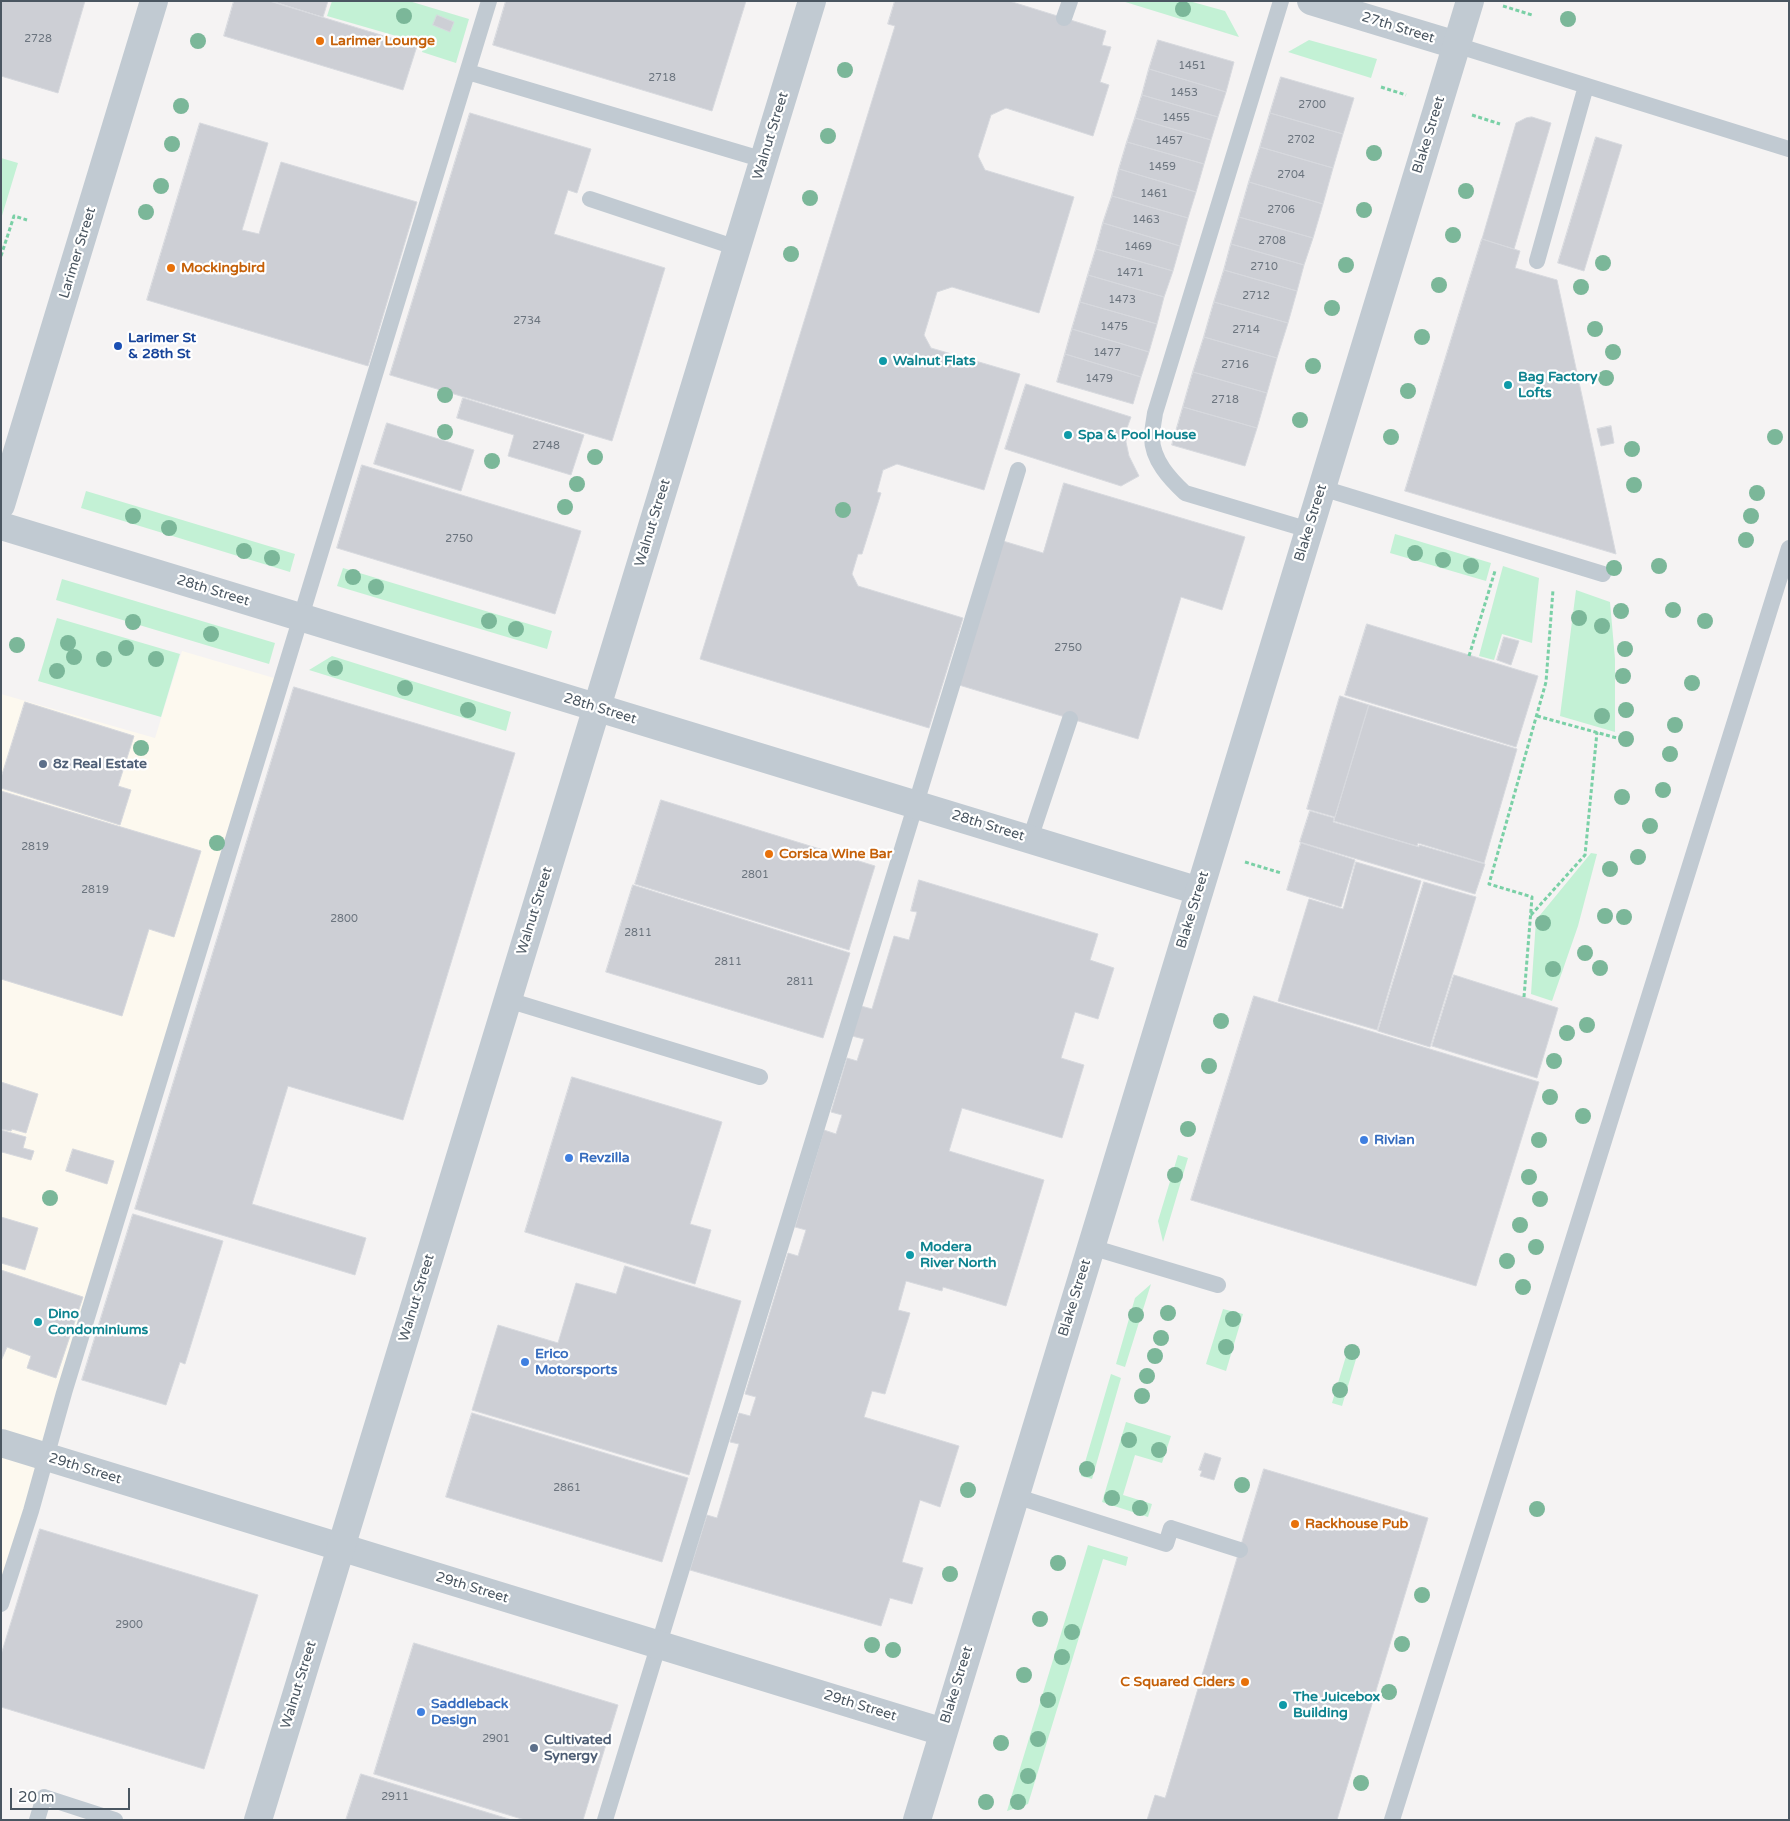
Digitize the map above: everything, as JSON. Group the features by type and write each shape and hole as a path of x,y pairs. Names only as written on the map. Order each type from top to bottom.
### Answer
{"street":[{"name":"Larimer Street","path":"1,505 154,1"},
{"name":"Walnut Street","path":"258,1820 812,1"},
{"name":"27th Street","path":"1311,1 1456,45"},
{"name":"Blake Street","path":"917,1820 1456,45 1482,3"},
{"name":"28th Street","path":"1,526 1199,891"},
{"name":"29th Street","path":"1,1443 943,1732"}],"lane":[{"path":"1,1604 31,1511 45,1456 489,1"},
{"path":"1064,18 1070,1"},
{"path":"1281,1 1155,413 1152,438 1158,459 1170,479 1186,493 1309,530"},
{"path":"1456,45 1789,149"},
{"path":"468,72 764,160"},
{"path":"1536,261 1586,86"},
{"path":"590,199 737,248"},
{"path":"605,1820 1018,470"},
{"path":"1322,488 1603,574"},
{"path":"1392,1820 1785,574 1789,548"},
{"path":"1030,839 1070,719"},
{"path":"508,1000 760,1077"},
{"path":"1091,1247 1218,1285"},
{"path":"1015,1496 1166,1544 1171,1528 1240,1550"},
{"path":"37,1820 44,1798 115,1820"}],"path":[{"path":"1482,3 1532,15"},
{"path":"1,256 14,216 27,220"},
{"path":"1469,656 1503,544"},
{"path":"1524,998 1532,897 1489,884 1546,682 1555,560"},
{"path":"1537,716 1617,738"},
{"path":"1531,915 1585,854 1597,732"}],"shaded area":[{"path":"182,651 274,678 1,1590 1,694 155,738"}],"green space":[{"path":"332,1 409,1 469,19 456,63 422,52 424,44 327,16"},
{"path":"1122,1 1189,1 1225,11 1239,37"},
{"path":"1309,40 1377,59 1371,78 1288,52"},
{"path":"1,158 18,163 1,219"},
{"path":"86,491 295,554 290,572 81,508"},
{"path":"1395,534 1491,563 1486,581 1390,553"},
{"path":"1503,566 1539,578 1532,643 1502,634 1494,660 1479,656"},
{"path":"343,568 552,631 547,649 337,586"},
{"path":"62,579 275,643 269,664 56,600"},
{"path":"1576,590 1610,602 1615,659 1615,732 1560,716"},
{"path":"57,618 180,654 161,717 38,681"},
{"path":"332,656 511,712 506,731 309,670"},
{"path":"1591,853 1597,854 1578,926 1552,1001 1531,994 1536,920"},
{"path":"1178,1155 1188,1158 1163,1242 1158,1221"},
{"path":"1151,1284 1125,1367 1116,1364 1135,1298"},
{"path":"1223,1309 1243,1314 1226,1371 1206,1364"},
{"path":"1349,1346 1359,1349 1342,1406 1332,1403"},
{"path":"1111,1374 1121,1378 1092,1479 1081,1476"},
{"path":"1126,1422 1171,1436 1162,1463 1135,1455 1123,1495 1152,1504 1148,1517 1102,1502"},
{"path":"1088,1545 1128,1557 1126,1566 1103,1559 1028,1804 1007,1811"}],"building":[{"path":"1,1 85,1 58,93 1,76"},
{"path":"234,1 269,1 417,46 403,90 224,36"},
{"path":"272,1 328,1 323,17"},
{"path":"506,1 746,1 712,111 493,45"},
{"name":"Walnut Flats","path":"895,1 1009,1 1106,31 1102,45 1111,47 1100,82 1109,85 1093,136 1006,108 991,115 978,156 985,170 1074,197 1039,313 952,287 937,292 924,335 931,348 1020,374 984,490 897,464 883,470 877,492 881,493 862,554 858,554 852,574 858,586 963,618 929,728 700,659 895,26 888,24"},
{"path":"437,15 454,22 450,32 433,25"},
{"path":"1158,40 1234,62 1226,92 1149,69"},
{"path":"1149,69 1226,92 1218,117 1142,95"},
{"path":"1281,77 1354,98 1343,134 1270,113"},
{"path":"1142,95 1218,117 1211,140 1135,118"},
{"path":"470,113 591,149 577,193 568,190 554,234 665,268 612,441 390,375"},
{"path":"1270,113 1343,134 1333,168 1260,147"},
{"path":"1532,117 1551,123 1514,249 1482,239 1516,123"},
{"path":"1135,118 1211,140 1204,164 1127,142"},
{"path":"200,123 268,143 242,230 259,234 281,162 417,202 368,366 147,300"},
{"path":"1596,137 1622,145 1584,271 1558,263"},
{"path":"1127,142 1204,164 1196,192 1119,169"},
{"path":"1260,147 1333,168 1323,204 1249,182"},
{"path":"1119,169 1196,192 1188,218 1112,196"},
{"path":"1249,182 1323,204 1313,238 1239,217"},
{"path":"1112,196 1188,218 1180,246 1103,223"},
{"path":"1239,217 1313,238 1304,265 1231,244"},
{"path":"1103,223 1180,246 1173,271 1096,249"},
{"name":"Bag Factory Lofts","path":"1482,239 1520,251 1515,268 1557,280 1616,554 1405,491"},
{"path":"1231,244 1304,265 1297,291 1224,270"},
{"path":"1096,249 1173,271 1164,297 1088,275"},
{"path":"1224,270 1297,291 1288,323 1214,302"},
{"path":"1088,275 1164,297 1157,324 1080,302"},
{"path":"1080,302 1157,324 1149,352 1072,329"},
{"path":"1214,302 1288,323 1277,358 1204,337"},
{"path":"1072,329 1149,352 1141,377 1065,354"},
{"path":"1204,337 1277,358 1267,393 1193,372"},
{"path":"1065,354 1141,377 1133,404 1057,382"},
{"path":"1193,372 1267,393 1257,428 1183,407"},
{"name":"Spa & Pool House","path":"1026,384 1131,417 1127,428 1126,442 1129,456 1139,476 1121,486 1005,449"},
{"path":"463,398 584,435 571,475 508,456 514,435 457,418"},
{"path":"1183,407 1257,428 1245,466 1172,445"},
{"path":"387,423 474,450 461,491 374,464"},
{"path":"1611,426 1614,443 1601,446 1597,429"},
{"path":"362,465 581,531 555,614 337,548"},
{"path":"1064,483 1245,537 1222,610 1181,597 1138,739 959,685 1003,541 1043,553"},
{"path":"1367,624 1538,676 1516,747 1345,695"},
{"path":"1504,637 1519,641 1511,665 1497,660"},
{"path":"294,687 515,753 403,1120 288,1086 252,1204 366,1238 355,1275 135,1209"},
{"path":"1340,696 1369,705 1335,817 1307,809"},
{"path":"25,702 134,736 118,786 131,790 120,825 1,788 1,778"},
{"path":"1369,705 1517,749 1484,863 1418,843 1417,846 1334,821"},
{"path":"1,791 201,851 174,937 149,929 122,1016 1,979"},
{"path":"661,800 875,866 849,950 635,884"},
{"path":"1310,811 1334,818 1333,822 1485,864 1475,894 1300,842"},
{"path":"1301,843 1355,860 1341,907 1287,890"},
{"path":"1356,862 1421,881 1377,1030 1278,1001 1309,899 1343,909"},
{"name":"Modera River North","path":"919,880 1098,934 1090,960 1114,968 1098,1019 1075,1012 1061,1058 1084,1065 1062,1138 962,1108 949,1151 1044,1180 1006,1306 943,1287 942,1291 906,1281 898,1310 910,1313 885,1394 872,1391 864,1417 959,1446 940,1507 920,1500 902,1562 923,1568 912,1604 890,1598 881,1626 690,1570 707,1515 717,1518 739,1444 730,1442 739,1413 750,1416 756,1397 745,1394 788,1253 798,1256 806,1230 795,1227 824,1130 836,1134 842,1115 831,1112 847,1058 857,1061 864,1039 852,1036 861,1006 872,1009 894,936 909,940 917,912 911,911"},
{"path":"1424,882 1476,897 1430,1047 1378,1031"},
{"path":"633,885 850,953 823,1038 606,972"},
{"path":"1454,975 1558,1008 1537,1078 1432,1046"},
{"path":"1254,996 1539,1082 1476,1286 1191,1200"},
{"path":"572,1077 722,1122 690,1224 711,1230 695,1284 525,1232"},
{"path":"1,1082 38,1094 26,1133 12,1129 11,1131 1,1129"},
{"path":"1,1130 26,1137 23,1148 34,1151 31,1160 2,1152 1,1155"},
{"path":"73,1149 114,1161 107,1184 66,1171"},
{"path":"133,1214 223,1241 185,1364 180,1362 166,1405 82,1380"},
{"path":"1,1217 38,1228 25,1270 1,1263"},
{"path":"625,1266 741,1301 689,1475 472,1410 498,1325 558,1343 576,1283 616,1294"},
{"name":"Dino Condominiums","path":"1,1270 83,1297 56,1378 27,1368 31,1356 7,1347 1,1361"},
{"path":"472,1413 688,1478 662,1562 446,1497"},
{"path":"1205,1453 1221,1458 1214,1480 1200,1476 1202,1471 1199,1470"},
{"name":"The Juicebox Building","path":"1264,1469 1428,1518 1337,1820 1147,1820 1155,1795 1165,1798"},
{"path":"40,1529 258,1595 204,1769 1,1707 1,1655"},
{"path":"414,1643 618,1705 583,1820 525,1820 374,1774"},
{"path":"361,1774 512,1820 346,1820"}],"place":[{"name":"Larimer Lounge","path":"320,41"},
{"name":"Mockingbird","path":"171,268"},
{"name":"Larimer St & 28th St","path":"118,346"},
{"name":"Walnut Flats","path":"883,361"},
{"name":"Bag Factory Lofts","path":"1508,385"},
{"name":"Spa & Pool House","path":"1068,435"},
{"name":"8z Real Estate","path":"43,764"},
{"name":"Corsica Wine Bar","path":"769,854"},
{"name":"Rivian","path":"1364,1140"},
{"name":"Revzilla","path":"569,1158"},
{"name":"Modera River North","path":"910,1255"},
{"name":"Dino Condominiums","path":"38,1322"},
{"name":"Erico Motorsports","path":"525,1362"},
{"name":"Rackhouse Pub","path":"1295,1524"},
{"name":"C Squared Ciders","path":"1245,1682"},
{"name":"The Juicebox Building","path":"1283,1705"},
{"name":"Saddleback Design","path":"421,1712"},
{"name":"Cultivated Synergy","path":"534,1748"}]}
